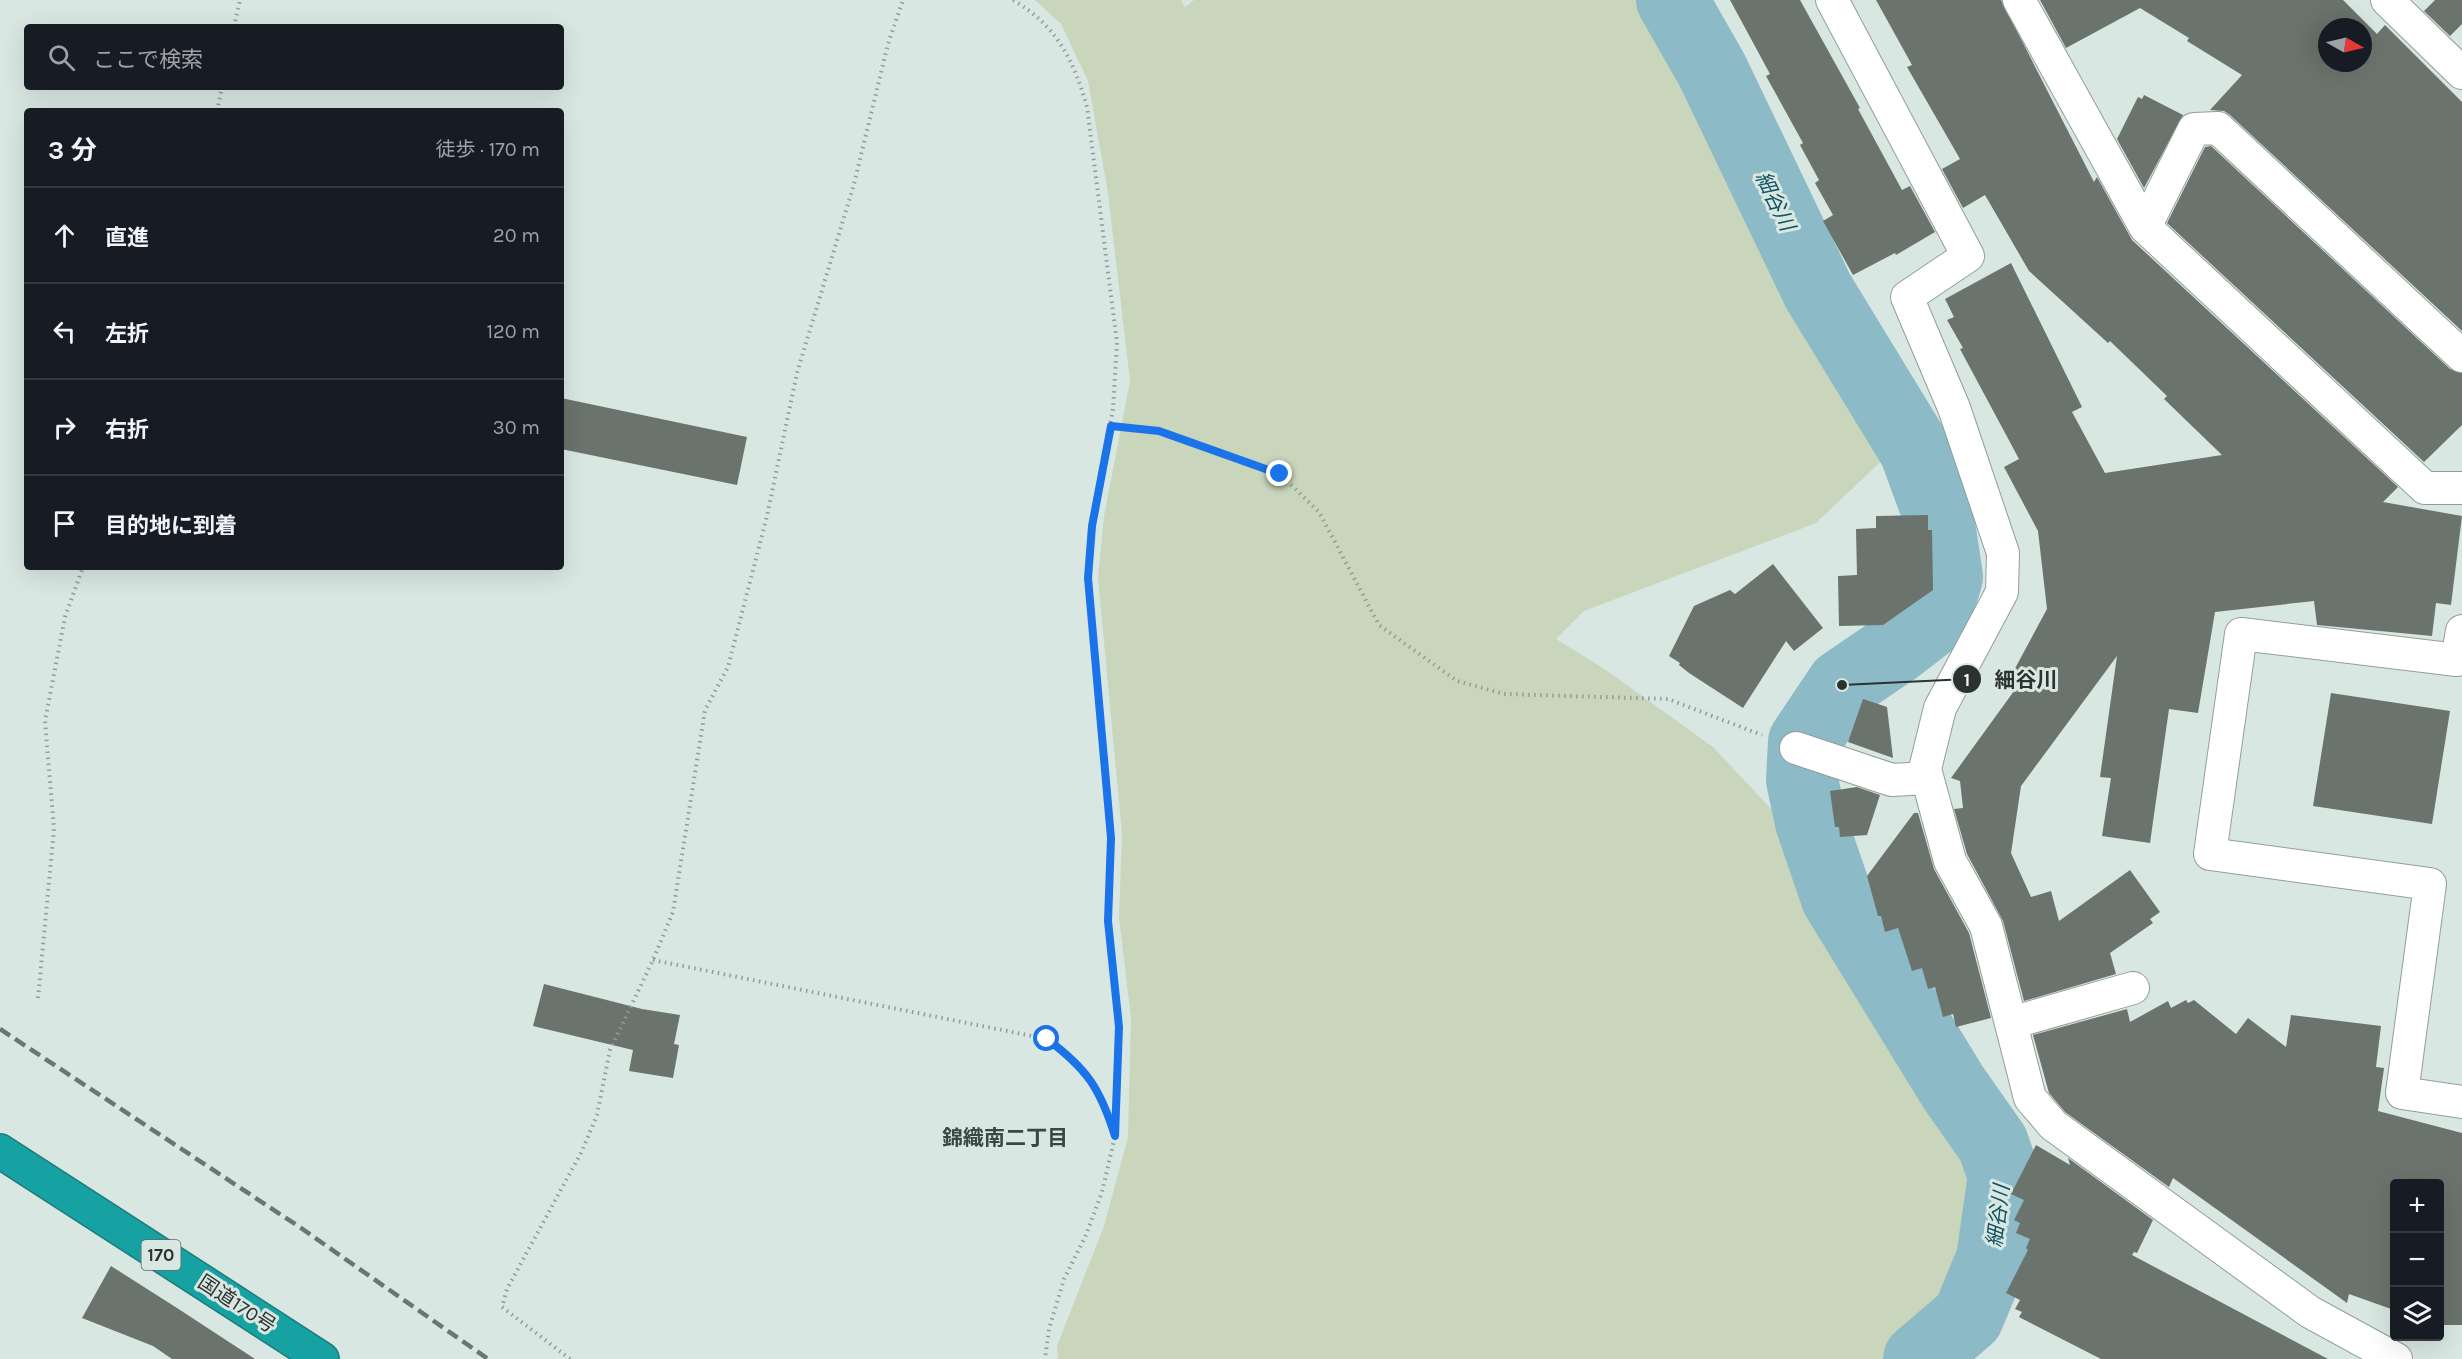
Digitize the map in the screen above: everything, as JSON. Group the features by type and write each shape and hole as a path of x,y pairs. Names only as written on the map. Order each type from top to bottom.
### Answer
{"highway":[{"name":"国道170号","path":"0,1151 322,1359"}],"street":[{"path":"1832,0 1968,256 1907,297 1954,408 2003,553 2002,592 1940,708 1925,769 1950,861 1986,926 2030,1098 2053,1125 2310,1312 2396,1359"},
{"path":"2019,0 2145,227 2425,488 2462,488"},
{"path":"2387,0 2462,73"},
{"path":"2145,227 2194,129 2218,128 2462,356"},
{"path":"2462,631 2457,660 2241,634 2210,854 2430,884 2402,1093 2462,1102"},
{"path":"1796,748 1892,780 1928,778"},
{"path":"2011,1023 2133,988"}],"path":[{"path":"235,24 240,0"},
{"path":"570,1359 502,1306 507,1289 582,1151 597,1115 609,1050 653,960 673,912 705,710 728,667 766,516 797,373 854,184 888,44 903,0"},
{"path":"1012,0 1025,8 1056,35 1076,69 1087,106 1117,343 1111,426 1092,526 1088,578 1111,838 1108,921 1119,1027 1115,1136 1102,1192 1086,1235 1064,1279 1049,1329 1045,1359"},
{"path":"218,108 221,90"},
{"path":"1111,426 1159,431 1280,474 1319,512 1379,625 1457,681 1504,694 1668,699 1796,748"},
{"path":"38,998 54,829 45,721 65,617 82,570"},
{"path":"653,960 1047,1039 1075,1060 1093,1083 1105,1105 1115,1136"}],"green space":[{"path":"1035,0 1181,0 1185,7 1194,0 1660,0 1707,80 1810,297 1894,449 1816,523 1584,611 1556,639 1606,670 1713,747 1810,850 1828,905 1951,1100 1981,1153 1977,1231 1962,1292 1935,1327 1900,1359 1058,1359 1057,1346 1104,1226 1128,1137 1131,1018 1119,918 1122,834 1098,578 1104,516 1130,381 1108,193 1088,81 1061,24"}],"building":[{"path":"1730,0 1800,0 1902,190 1910,186 1935,232 1896,255 1895,253 1853,275 1823,221 1833,215 1815,183 1819,180 1800,145 1803,143 1766,76 1770,74"},
{"path":"1876,0 2001,0 2094,182 2097,177 2132,240 2398,487 2383,502 2462,516 2451,605 2436,603 2432,636 2317,625 2314,601 2215,612 2198,713 2169,709 2150,843 2102,836 2111,778 2100,777 2117,656 2021,786 2011,853 2031,897 2051,891 2059,921 2130,870 2160,912 2150,919 2153,923 2110,953 2116,974 2024,1001 2003,921 1967,854 1954,809 1963,808 1960,781 1951,778 2014,691 2008,688 2015,676 2012,674 2047,609 2038,531 2004,467 2019,459 1960,349 1963,348 1947,320 1954,317 1945,299 2011,263 2082,407 2072,412 2105,473 2222,455 2164,399 2167,396 2110,341 2108,343 2029,271 1985,195 1963,208 1942,169 1960,159 1907,67 1912,65"},
{"path":"2040,0 2343,0 2361,18 2318,18 2318,72 2372,72 2372,29 2377,34 2385,25 2462,102 2462,331 2230,115 2224,111 2210,110 2242,75 2187,41 2189,38 2140,8 2066,48"},
{"path":"2435,0 2462,0 2462,24 2450,36 2424,11"},
{"path":"2144,95 2183,115 2144,188 2117,139 2138,97 2142,99"},
{"path":"2211,146 2450,369 2462,373 2462,425 2424,462 2167,223 2205,147"},
{"path":"564,399 747,437 737,485 564,450"},
{"path":"1928,515 1928,530 1932,530 1933,590 1883,625 1839,626 1838,576 1857,575 1856,529 1876,528 1876,516"},
{"path":"1773,564 1823,628 1794,651 1786,641 1743,708 1689,673 1669,656 1694,606 1730,590 1735,594"},
{"path":"2331,693 2450,711 2432,824 2313,806"},
{"path":"1863,699 1887,707 1893,758 1848,742"},
{"path":"1857,787 1880,795 1867,835 1840,837 1839,827 1835,827 1830,791"},
{"path":"1914,813 1918,813 1934,869 1969,933 1991,1018 1956,1027 1953,1014 1943,1017 1935,987 1928,989 1922,968 1912,971 1898,928 1885,932 1881,916 1878,916 1867,876"},
{"path":"544,984 642,1009 680,1015 674,1044 679,1045 673,1078 629,1071 633,1050 533,1026"},
{"path":"2186,1000 2188,1003 2194,1000 2236,1034 2248,1018 2286,1047 2291,1015 2381,1026 2376,1067 2384,1068 2378,1111 2462,1133 2462,1325 2444,1325 2444,1179 2390,1179 2390,1309 2349,1294 2347,1303 2173,1178 2169,1187 2065,1112 2049,1093 2033,1035 2127,1009 2130,1022 2168,1001 2171,1008"},
{"path":"2036,1145 2070,1165 2068,1158 2153,1220 2137,1253 2134,1252 2132,1255 2328,1359 2101,1359 2019,1317 2022,1312 2015,1309 2020,1300 2006,1293 2028,1250 2026,1248 2030,1239 2016,1233 2020,1223 2014,1220 2024,1200 2011,1194"},
{"path":"111,1266 255,1359 172,1359 153,1346 82,1318"}],"waterway":[{"name":"細谷川","path":"1672,0 1712,70 1818,291 1915,450 1937,510 1947,577 1934,619 1842,685 1804,742 1802,780 1811,822 1837,898 1953,1087 1993,1144 2004,1176 1992,1259 1968,1317 1919,1359"}],"railway":[{"path":"0,1029 301,1228 488,1359"}],"place":[{"name":"細谷川","path":"1842,685"}],"district":[{"name":"錦織南二丁目","path":"1005,1138"}],"route":[{"path":"1047,1039 1075,1060 1093,1083 1105,1105 1115,1136 1119,1027 1108,921 1111,838 1088,578 1092,526 1111,426 1159,431 1280,474"}]}
